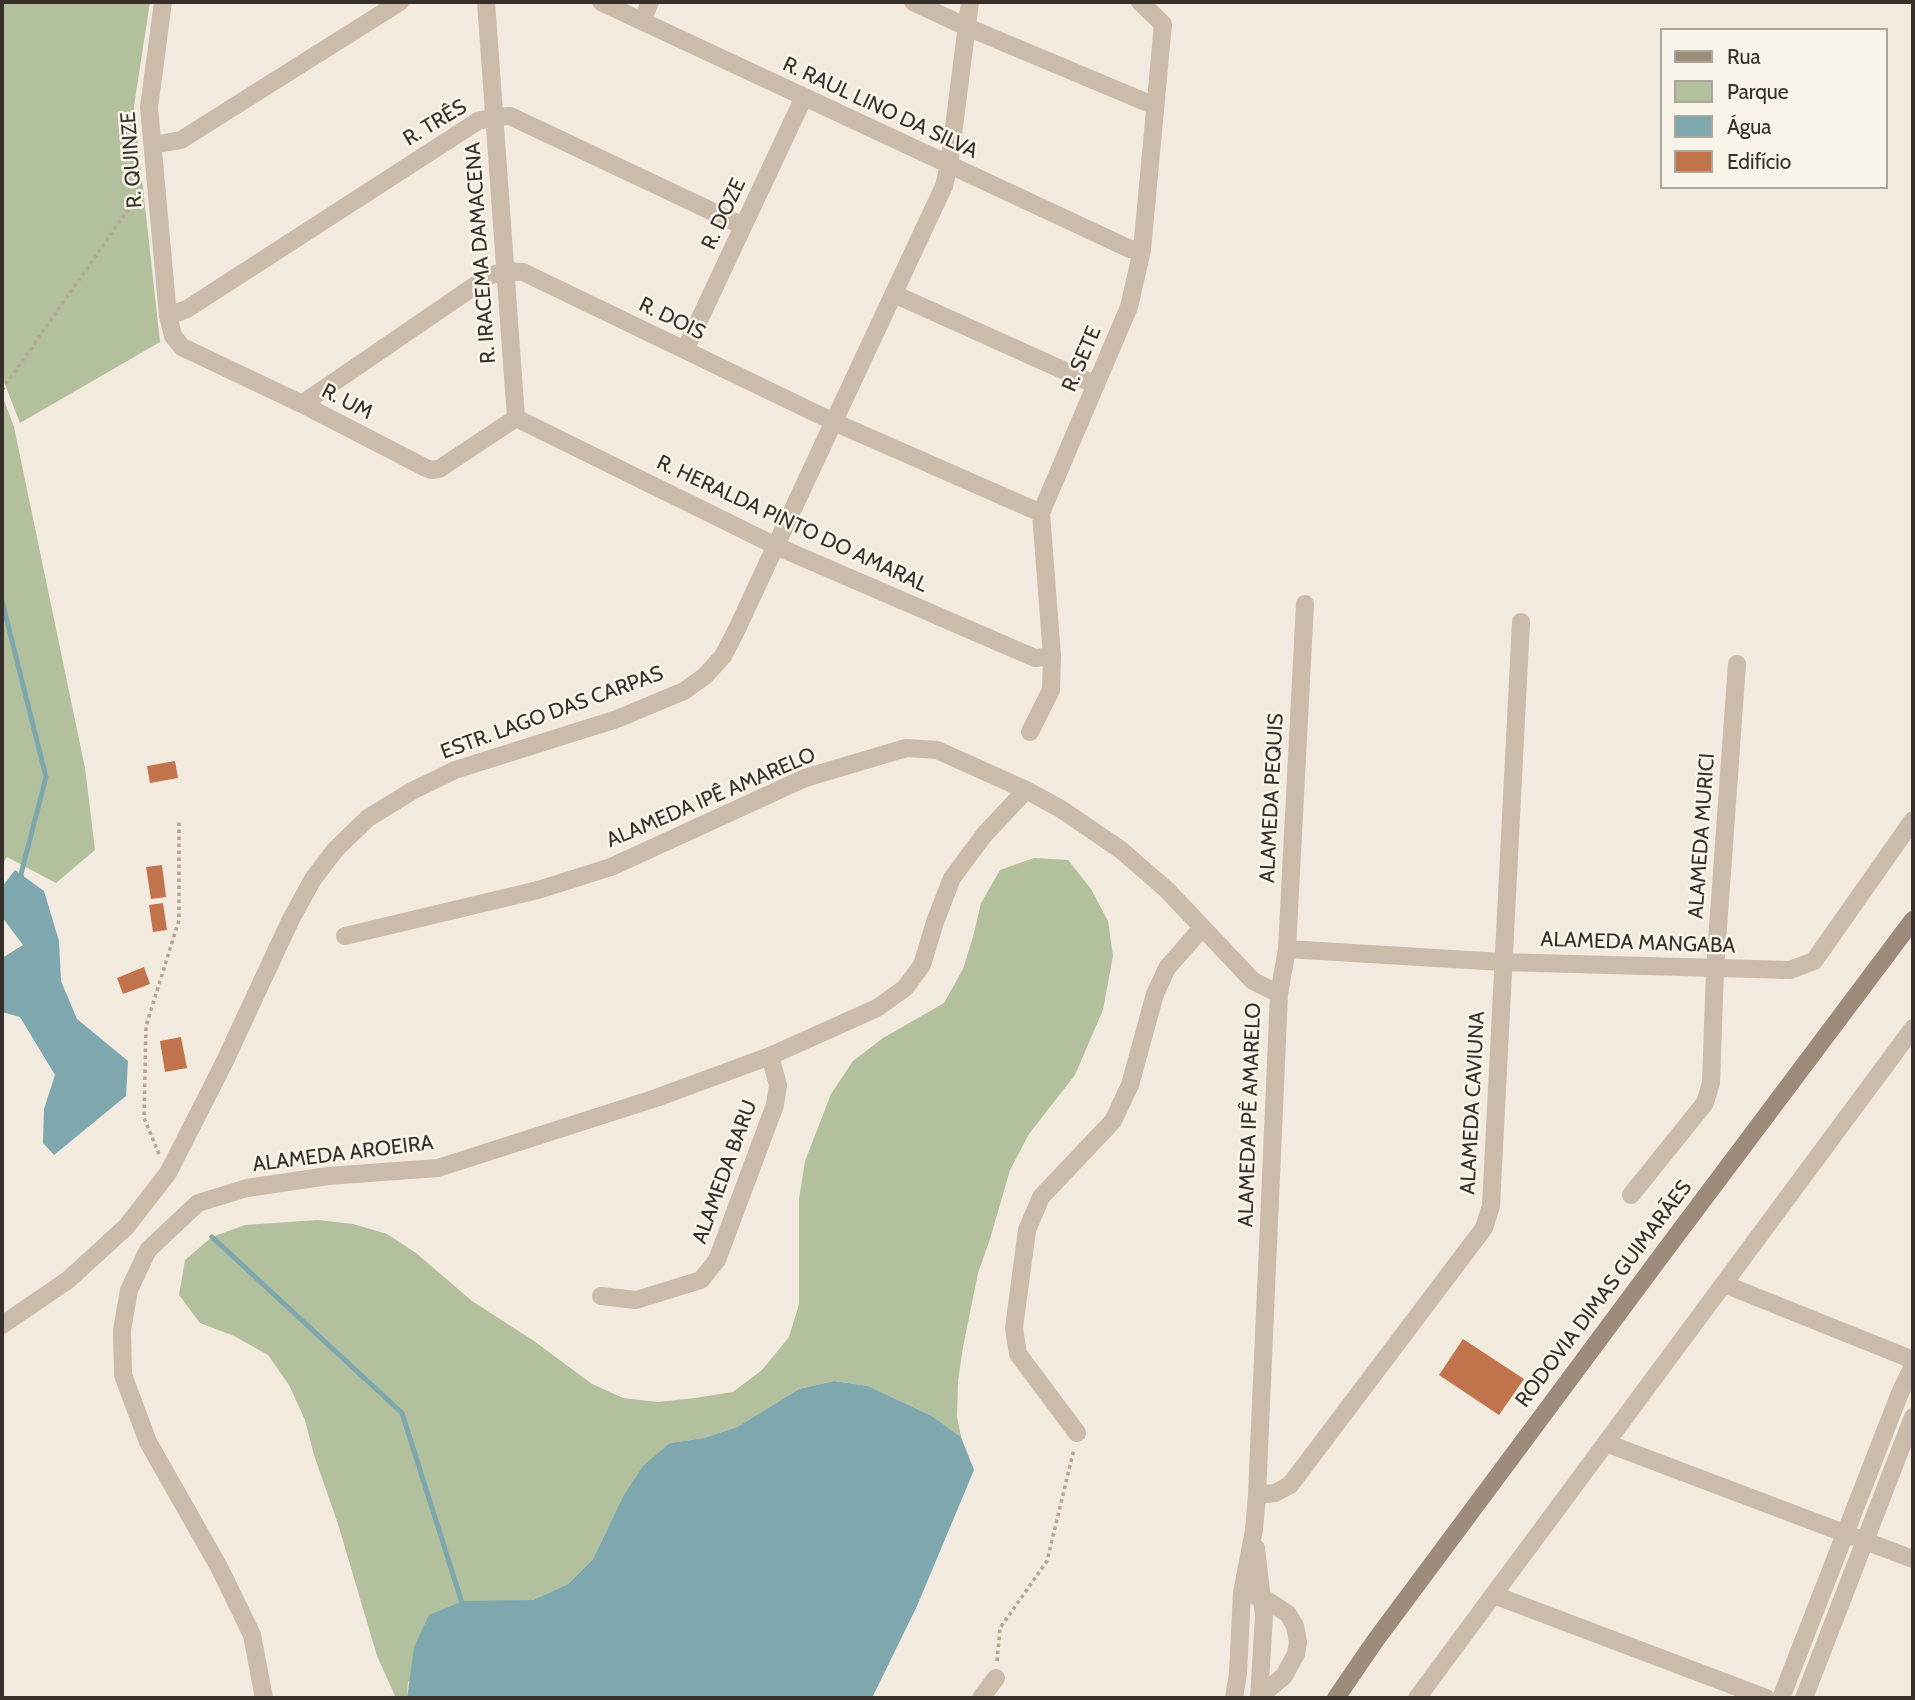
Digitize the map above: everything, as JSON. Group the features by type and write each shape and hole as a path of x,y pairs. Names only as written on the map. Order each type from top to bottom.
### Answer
{"main road":[{"name":"RODOVIA DIMAS GUIMARÃES","path":"1336,1698 1634,1292 1913,920"}],"street":[{"name":"R. QUINZE","path":"163,2 149,107 168,316"},
{"path":"153,145 181,140 400,2"},
{"name":"R. IRACEMA DAMACENA","path":"486,2 516,418"},
{"name":"R. RAUL LINO DA SILVA","path":"601,2 1130,249 1142,250"},
{"path":"642,21 650,2"},
{"path":"913,2 1155,106"},
{"name":"ESTR. LAGO DAS CARPAS","path":"2,1325 68,1280 126,1227 168,1173 223,1065 291,919 313,880 335,850 368,818 444,775 617,719 684,691 705,676 723,656 944,186 970,2"},
{"name":"R. SETE","path":"1030,732 1051,690 1052,656 1041,513 1129,307 1142,250 1163,24 1140,2"},
{"name":"R. DOZE","path":"685,350 804,97"},
{"name":"R. TRÊS","path":"168,316 187,309 478,121 494,117 510,116 743,226"},
{"path":"302,404 489,276 505,271"},
{"name":"R. DOIS","path":"505,271 523,272 834,422 1041,513"},
{"path":"894,294 1096,384"},
{"name":"R. UM","path":"168,316 173,336 182,347 431,470 439,469 516,418"},
{"name":"R. HERALDA PINTO DO AMARAL","path":"516,418 776,546 1035,658 1052,656"},
{"name":"ALAMEDA PEQUIS","path":"1279,994 1287,949 1305,604"},
{"name":"ALAMEDA CAVIUNA","path":"1256,1495 1275,1493 1290,1485 1484,1228 1491,1206 1521,622"},
{"name":"ALAMEDA MURICI","path":"1631,1195 1704,1102 1711,1083 1715,969 1737,664"},
{"name":"ALAMEDA IPÊ AMARELO","path":"345,936 538,890 611,867 805,779 906,748 937,750 1026,790 1061,809 1121,850 1167,890 1253,981 1279,994 1254,1530 1242,1593 1234,1698"},
{"name":"ALAMEDA AROEIRA","path":"264,1698 252,1635 219,1567 148,1442 123,1375 122,1330 129,1290 148,1250 198,1203 247,1188 328,1176 438,1168 656,1098 770,1056 877,1008 905,988 922,965 952,878 984,835 1026,790"},
{"name":"ALAMEDA MANGABA","path":"1287,949 1502,962 1790,970 1814,961 1913,820"},
{"path":"1077,1433 1018,1354 1014,1328 1027,1230 1041,1197 1113,1121 1130,1085 1155,994 1167,968 1202,928"},
{"path":"1417,1698 1912,1032"},
{"name":"ALAMEDA BARU","path":"601,1296 636,1300 702,1280 717,1260 775,1105 778,1085 770,1056"},
{"path":"1724,1284 1913,1360"},
{"path":"1781,1698 1900,1393 1913,1366"},
{"path":"1804,1698 1913,1417"},
{"path":"1606,1443 1913,1559"},
{"name":"ALAMEDA IPÊ AMARELO","path":"1254,1530 1264,1616 1259,1698"},
{"path":"1242,1593 1262,1597 1288,1614 1295,1626 1298,1642 1296,1654 1284,1676 1259,1698"},
{"path":"1494,1595 1766,1698"},
{"path":"981,1698 996,1678"}],"path":[{"path":"2,390 155,171"},
{"path":"168,1173 144,1118 146,1026 179,920 179,821"},
{"path":"996,1678 1000,1628 1047,1561 1077,1433"}],"green space":[{"path":"2,2 150,2 134,106 160,342 20,423 2,377"},
{"path":"2,395 14,427 85,768 95,850 56,883 7,857 2,865"},
{"path":"1034,858 1068,860 1091,889 1108,921 1113,956 1103,1010 1075,1075 1029,1134 1010,1170 978,1273 963,1347 957,1416 961,1437 932,1416 868,1386 834,1381 799,1389 737,1427 704,1438 670,1443 608,1528 593,1559 568,1584 533,1600 408,1682 407,1698 396,1698 377,1656 305,1420 289,1385 268,1355 234,1336 200,1323 179,1295 185,1260 212,1237 245,1225 318,1220 353,1224 387,1234 416,1253 472,1301 534,1341 592,1384 623,1398 658,1402 733,1392 762,1370 789,1337 799,1304 799,1199 805,1161 831,1094 853,1061 883,1038 944,1003 963,969 981,903 1000,870"}],"water":[{"path":"15,870 44,891 59,941 61,981 77,1019 128,1061 126,1096 54,1155 43,1143 44,1109 55,1075 20,1017 2,1012 2,958 23,945 2,917 2,887"},
{"path":"834,1381 868,1386 932,1416 961,1437 974,1470 917,1606 872,1698 407,1698 414,1647 429,1615 463,1601 533,1600 568,1584 593,1559 624,1495 643,1466 670,1443 704,1438 737,1427 799,1389"}],"building":[{"path":"175,761 178,778 150,783 147,766"},
{"path":"162,865 166,897 151,899 146,867"},
{"path":"163,903 167,930 153,932 149,905"},
{"path":"144,967 150,984 123,994 117,978"},
{"path":"181,1037 187,1068 165,1072 160,1041"},
{"path":"1463,1339 1524,1379 1499,1415 1439,1375"}],"waterway":[{"path":"2,601 46,777 21,874 22,879"},
{"path":"212,1237 402,1413 463,1606"}]}
